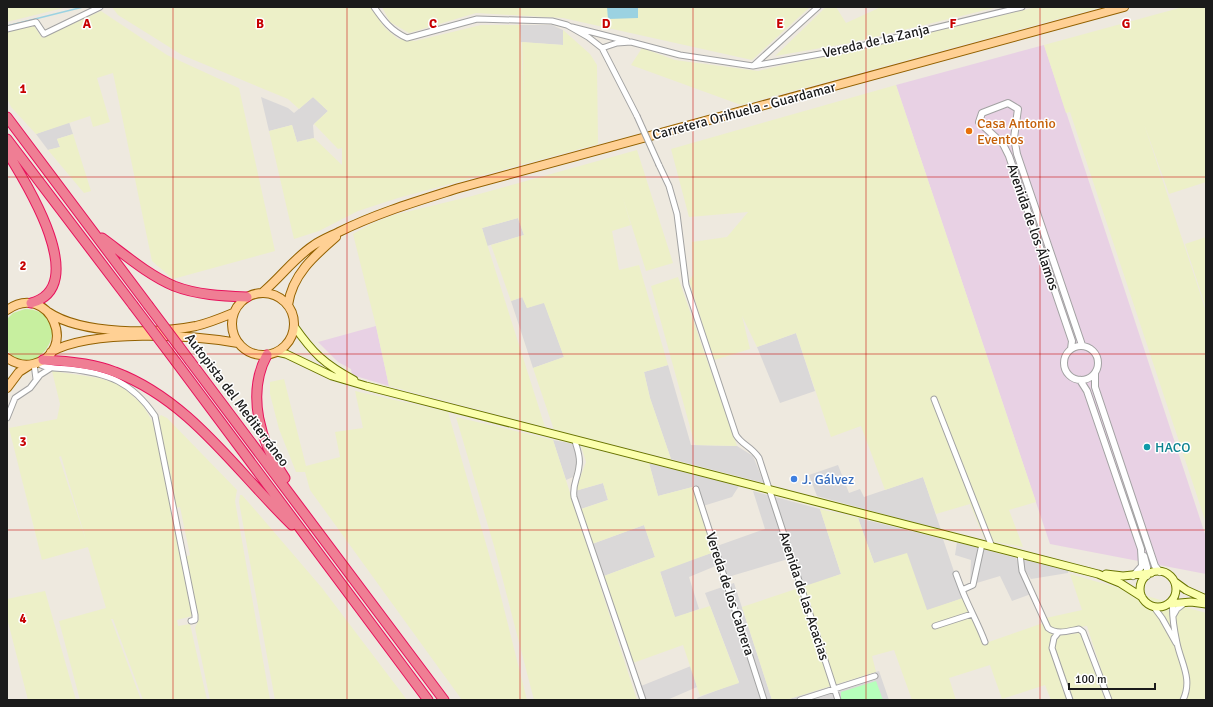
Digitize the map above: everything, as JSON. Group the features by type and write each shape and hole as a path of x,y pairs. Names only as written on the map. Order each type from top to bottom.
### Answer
{"highway":[{"name":"Autopista del Mediterráneo","path":"7,117 444,700"},
{"name":"Autopista del Mediterráneo","path":"7,138 428,700"},
{"path":"7,152 36,202 48,228 55,254 55,274 50,291 46,297 31,304"},
{"path":"95,234 156,276 174,286 213,296 247,297"},
{"path":"267,355 261,367 258,380 257,406 260,426 269,452 281,473 346,569"},
{"path":"38,363 62,361 114,371 135,380 158,394 179,410 210,439 312,545"}],"main road":[{"name":"Carretera Orihuela - Guardamar","path":"263,292 275,282 293,262 314,244 365,219 459,188 1124,7"},
{"name":"Carretera Orihuela - Guardamar","path":"288,305 290,292 295,281 312,259 338,235 365,219"},
{"path":"263,292 277,296 288,305 293,314 294,326 292,337 286,345 277,352 267,355 251,353 238,343 233,334 231,323 233,313 238,304 247,297 263,292"},
{"path":"9,307 22,303 31,304 40,306 59,319 86,327 135,330 195,326 214,321 233,313"},
{"path":"48,312 53,319 57,336 51,352"},
{"path":"294,326 309,346 331,367 366,386"},
{"path":"7,388 19,372 38,363 51,352 72,344 117,338 192,338 238,343"},
{"path":"277,352 286,354 332,376 366,386 575,441 1098,574 1120,583 1153,606 1163,606 1171,603 1185,602 1206,604"},
{"path":"7,358 20,364 38,363"},
{"path":"1098,574 1133,576 1160,572 1166,573 1186,590 1206,599"},
{"path":"1142,597 1142,583 1148,574"},
{"path":"1171,603 1176,588 1175,582"}],"street":[{"path":"7,29 36,22 44,34 100,7"},
{"name":"Vereda de la Zanja","path":"374,7 387,25 397,33 407,38 477,20 552,21 680,55 753,66 848,48 1022,7"},
{"path":"753,66 818,7"},
{"path":"567,25 602,48 617,43 632,42"},
{"name":"Avenida de las Acacias","path":"602,48 637,116 668,186 677,214 686,285 733,427 739,440 748,445 758,458 771,491 838,700"},
{"name":"Avenida de los Álamos","path":"1071,349 1072,341 1009,156 1003,144 979,122 982,113 1008,103 1018,109 1014,138 1017,154 1082,345"},
{"path":"1095,374 1085,380 1080,380 1069,375 1065,369 1065,357 1071,349 1082,345 1093,350 1097,357 1098,363 1095,374 1095,387 1097,394 1155,566 1160,572"},
{"path":"38,377 38,363 51,368 86,371 119,380 139,395 155,416 182,557 196,615 195,620 191,621"},
{"path":"7,418 15,398 30,388 38,377 51,368"},
{"path":"1080,380 1087,391 1141,549 1148,574"},
{"path":"934,399 992,547"},
{"path":"575,441 580,459 573,488 574,497 643,700"},
{"name":"Vereda de los Cabrera","path":"696,489 764,700"},
{"path":"962,590 973,585 982,544"},
{"path":"1133,576 1142,566 1141,549"},
{"path":"1020,554 1022,571 1048,628 1053,632 1058,633 1079,629 1083,632 1109,700"},
{"path":"956,574 985,642"},
{"path":"1173,617 1177,610 1185,602"},
{"path":"1171,603 1177,643 1187,677 1187,688 1183,700"},
{"path":"1153,606 1177,643"},
{"path":"935,626 972,614"},
{"path":"1058,633 1054,638 1052,648 1070,700"},
{"path":"800,700 875,676"}],"shaded area":[{"path":"520,25 552,25 563,30 563,45 519,42"},
{"path":"1044,45 1206,537 1206,574 1050,544 896,85"},
{"path":"261,97 288,108 294,113 313,97 328,111 313,125 314,138 297,142 292,125 269,131"},
{"path":"69,122 73,134 57,139 60,147 48,150 36,134"},
{"path":"518,218 524,235 487,246 482,228"},
{"path":"523,297 527,308 544,302 564,357 533,368 511,301"},
{"path":"376,326 389,386 352,375 351,369 338,362 318,342"},
{"path":"796,333 815,391 780,403 757,347"},
{"path":"668,365 691,445 737,446 753,456 764,483 671,459 650,398 644,372"},
{"path":"553,440 574,444 578,459 573,477 566,480"},
{"path":"649,463 739,486 732,497 703,506 696,486 658,496"},
{"path":"838,465 849,493 860,489 864,497 923,477 941,530 817,496 809,475"},
{"path":"603,483 608,500 581,509 575,491"},
{"path":"753,491 820,509 841,574 798,590 788,559 728,577 717,546 765,529"},
{"path":"858,518 943,539 963,598 927,611 874,563"},
{"path":"644,525 655,557 604,576 592,544"},
{"path":"957,542 1016,558 1031,594 1012,601 1000,576 970,585 971,560 955,555"},
{"path":"714,552 718,565 689,577 699,609 675,618 660,571"},
{"path":"1023,558 1069,570 1068,573 1031,579 1024,569"},
{"path":"734,583 772,700 698,700 697,698 739,682 705,593"},
{"path":"691,666 697,687 667,700 645,700 641,686"},
{"path":"879,671 889,700 786,700"}],"green space":[{"path":"7,7 67,7 7,22"},
{"path":"112,7 370,7 385,28 398,39 415,41 481,25 520,25 524,99 522,42 563,45 563,30 590,54 597,65 598,144 398,198 358,211 319,231 294,239 269,131 292,125 297,142 314,138 342,165 342,148 338,149 314,124 328,111 313,97 299,109 288,99 182,55 118,15"},
{"path":"382,7 810,7 752,60 563,18 476,13 409,33 390,22"},
{"path":"826,7 836,7 846,23 881,7 998,7 850,43 775,56"},
{"path":"1037,7 1102,7 741,105 631,65 642,48 675,60 758,71 841,54"},
{"path":"1183,7 1206,7 1206,182 1169,194 1144,124 1206,311 1206,523 1070,112 1066,113 1044,45"},
{"path":"101,11 167,55 239,88 275,251 173,279 152,261 113,73 97,78 110,122 93,127 90,116 36,134 11,107 7,98 7,32 34,26 42,38"},
{"path":"896,85 1036,502 1009,510 1023,547 985,540 970,504 936,514 923,477 885,490 861,426 831,437 796,333 757,347 742,316 750,349 714,360 689,281 693,275 692,242 727,237 748,212 689,217 671,149"},
{"path":"73,134 91,191 84,193 48,150 60,147 57,139"},
{"path":"637,150 673,263 646,271 622,195 631,225 612,231 619,270 639,265 668,365 644,372 650,398 671,459 554,430 533,368 564,357 544,303 527,308 522,297 511,301 491,245 524,235 518,218 482,228 545,427 389,386 353,234 371,224 394,215 472,196"},
{"path":"1206,237 1206,308 1185,244"},
{"path":"678,277 737,446 695,445 651,286"},
{"path":"25,309 42,313 50,322 52,333 49,345 41,355 31,360 19,360 7,350 7,319 13,313"},
{"path":"52,371 99,378 119,384 142,404 154,424 192,616 177,620 178,626 190,624 207,700 143,700 113,619 111,619 141,700 80,700 59,621 106,608 88,547 42,560 9,428 57,419 60,404","holes":["61,456 87,545 59,457"]},
{"path":"284,379 306,466 340,457 335,432 363,428 355,391 448,412 499,589 527,700 462,700 310,490 305,472 296,472 279,429 270,394 270,382"},
{"path":"161,415 167,418 237,490 235,501 270,700 210,700 195,628 199,619 185,557 190,555 180,507 176,508 158,418"},
{"path":"456,417 553,440 637,700 534,700 494,546"},
{"path":"581,446 649,463 658,496 693,487 714,552 660,572 675,617 710,606 739,683 700,696 683,645 633,663 604,576 655,557 644,525 592,544 581,509 608,500 603,483 575,491 586,462"},
{"path":"240,495 242,495 322,588 407,700 275,700 239,502"},
{"path":"820,509 858,518 874,563 907,553 927,610 963,598 983,644 1043,623 1054,635 1049,645 1068,700 1051,700 1045,685 1002,699 990,665 949,678 956,700 912,700 894,650 872,656 876,672 786,700 772,700 742,607 841,574"},
{"path":"1070,574 1206,613 1206,700 1111,700 1087,626 1057,630 1050,627 1046,618 1082,610"},
{"path":"45,591 76,700 28,700 7,618 7,599"},
{"path":"1079,633 1084,640 1105,700 1071,700 1054,652 1054,642 1057,636"},
{"path":"876,681 883,700 841,700 841,692"}],"water":[{"path":"607,7 638,7 638,18 608,19"}],"waterway":[{"path":"7,26 83,7"}],"place":[{"name":"Casa Antonio Eventos","path":"969,131"},
{"name":"HACO","path":"1147,447"},
{"name":"J. Gálvez","path":"794,479"}]}
